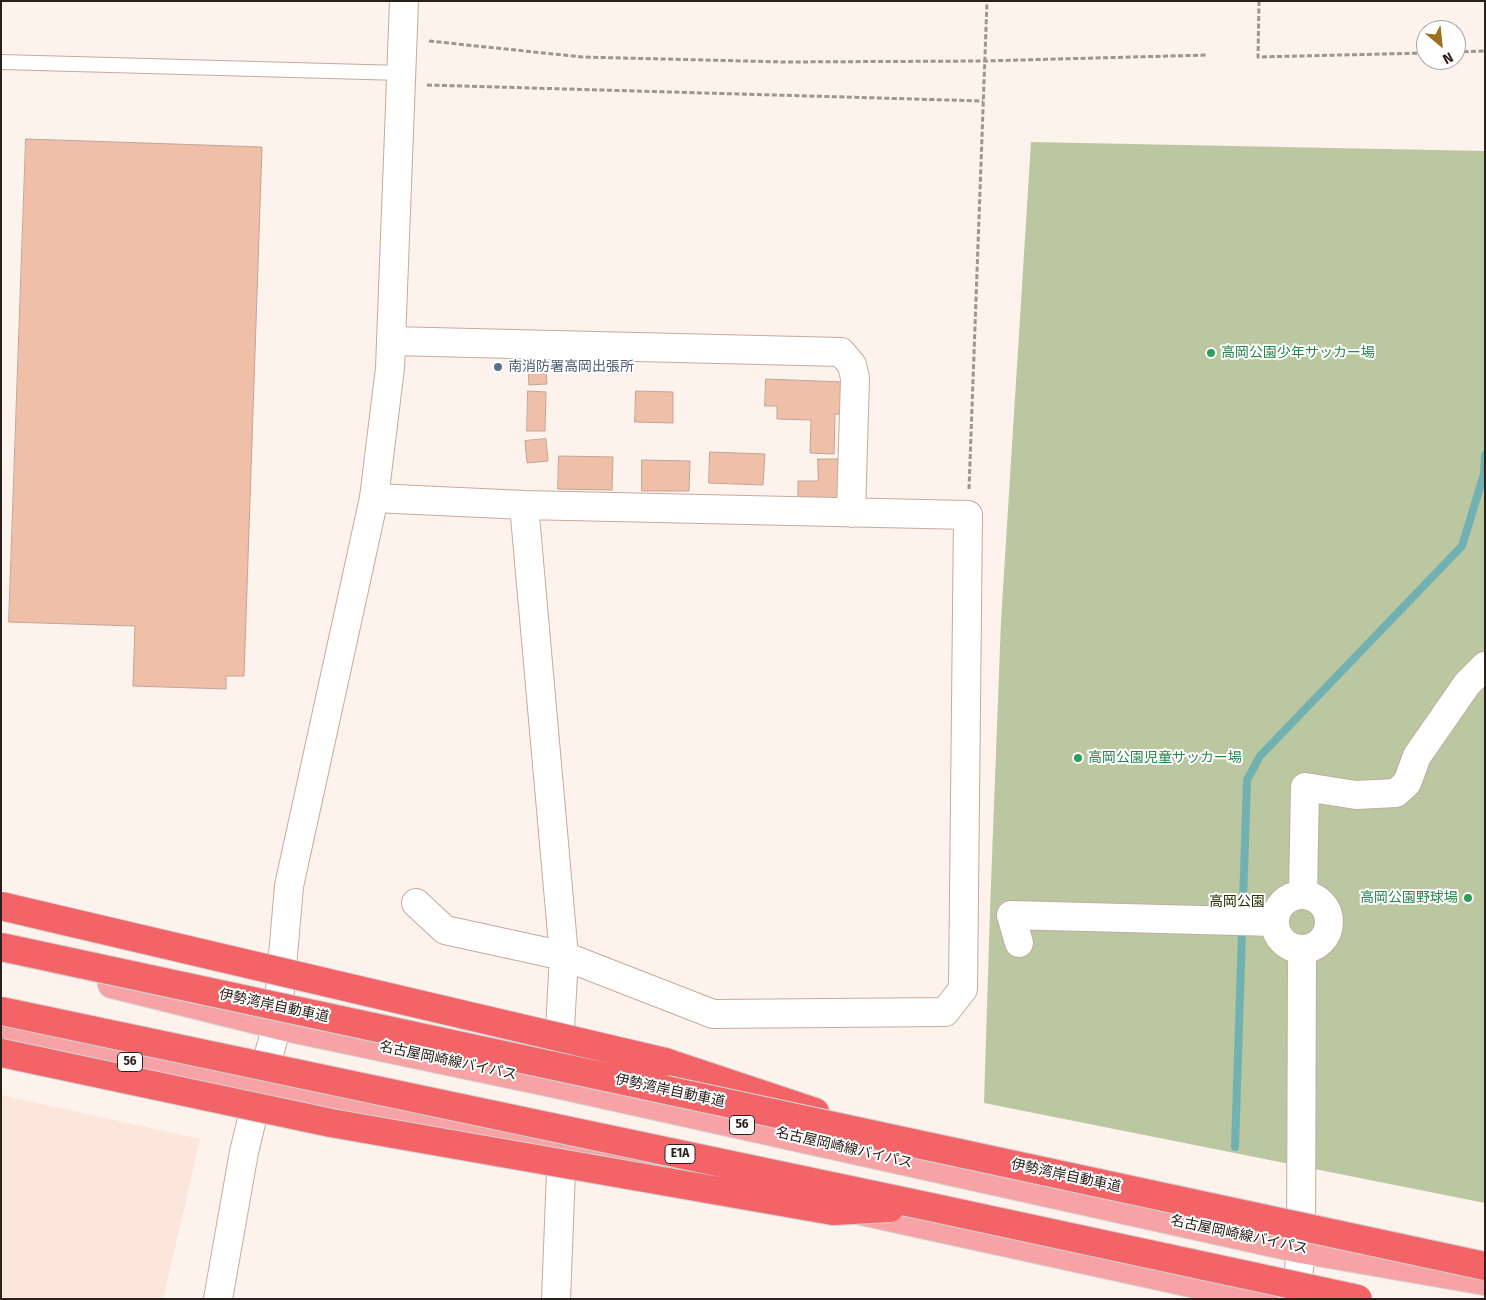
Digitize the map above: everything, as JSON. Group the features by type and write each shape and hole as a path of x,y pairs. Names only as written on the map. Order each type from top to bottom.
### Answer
{"highway":[{"path":"1,906 665,1062 892,1138"},
{"name":"伊勢湾岸自動車道","path":"1,947 1485,1266"},
{"name":"E1A","path":"1,1010 1358,1299"},
{"path":"1,1054 331,1123 833,1211 926,1206"}],"main road":[{"name":"名古屋岡崎線バイパス","path":"1,956 277,1025 557,1084 1301,1249 1485,1281"},
{"name":"56","path":"1,1034 259,1090 562,1146 1264,1299"}],"street":[{"path":"218,1299 244,1152 277,1025 288,886 374,498 390,368 404,1"},
{"path":"391,341 841,352 852,366 855,378 851,512"},
{"path":"374,498 524,505 968,515 963,989 945,1012 713,1014 564,956 444,930 416,903"},
{"path":"524,505 564,956 557,1084"},
{"path":"1303,895 1305,787 1356,794 1396,793 1407,783 1417,756 1467,684 1485,666"},
{"path":"1303,895 1312,897 1320,902 1329,918 1325,936 1319,943 1311,948 1302,949 1286,944 1280,938 1275,922 1276,914 1286,900 1294,896 1303,895"},
{"path":"1019,943 1011,915 1275,922"},
{"path":"1296,1299 1301,1249 1302,949"},
{"path":"556,1299 562,1146"}],"lane":[{"path":"1,62 401,78"}],"path":[{"path":"968,515 987,1"},
{"path":"1259,1 1258,57 1416,53"},
{"path":"403,39 582,57 785,62 984,61 1207,55"},
{"path":"1466,52 1485,52"},
{"path":"401,78 983,101"}],"shaded area":[{"path":"1,1095 200,1139 164,1296 159,1299 1,1299"}],"green space":[{"name":"高岡公園","path":"1031,142 1485,151 1485,1203 984,1103 1001,621"}],"building":[{"path":"26,139 262,147 244,676 226,676 226,689 133,686 135,626 9,622"},
{"path":"546,368 547,384 529,385 528,369"},
{"path":"766,379 843,382 842,414 835,414 834,454 810,453 811,420 777,419 777,406 765,406"},
{"path":"528,391 546,392 545,431 527,431"},
{"path":"636,391 673,392 673,423 635,422"},
{"path":"546,439 548,461 527,463 525,441"},
{"path":"710,452 765,454 763,485 709,483"},
{"path":"559,456 613,457 612,490 558,489"},
{"path":"818,459 841,459 841,498 798,498 798,481 818,481"},
{"path":"642,460 690,461 689,491 642,491"}],"waterway":[{"path":"1235,1147 1247,780 1260,756 1462,546 1484,474 1485,455"}],"place":[{"name":"高岡公園少年サッカー場","path":"1211,353"},
{"name":"南消防署高岡出張所","path":"498,367"},
{"name":"高岡公園児童サッカー場","path":"1078,758"},
{"name":"高岡公園野球場","path":"1468,898"}]}
